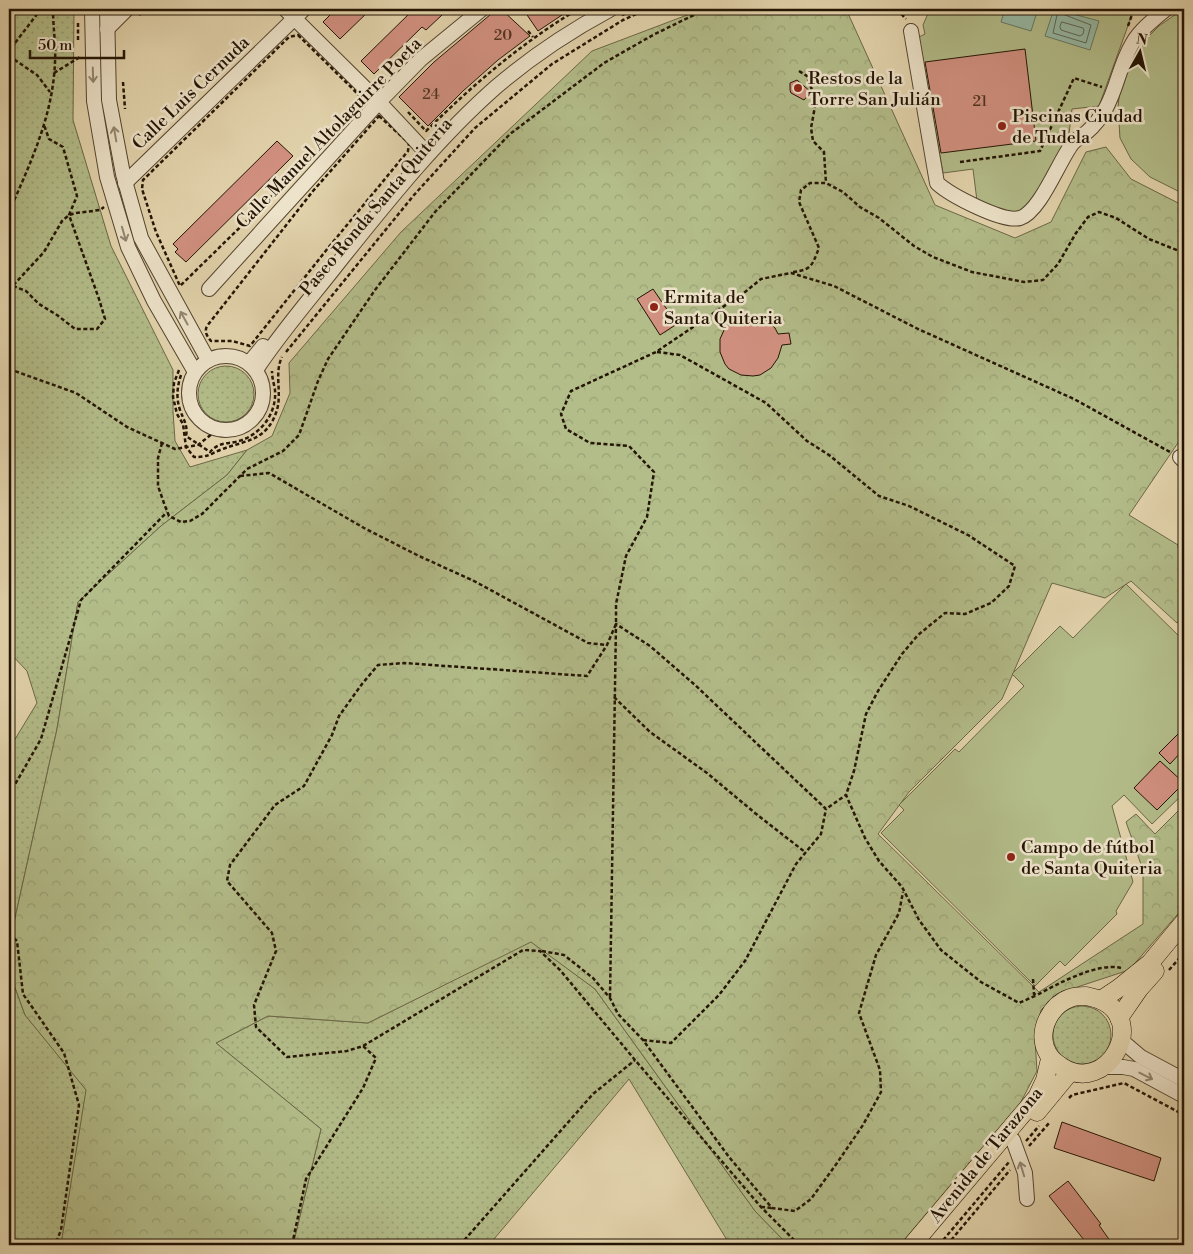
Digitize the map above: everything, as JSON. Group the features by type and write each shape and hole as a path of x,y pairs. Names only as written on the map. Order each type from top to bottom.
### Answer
{"main road":[{"path":"1101,1000 1150,964 1184,922"},
{"path":"1119,1018 1138,989 1184,936"},
{"path":"1086,996 1101,1000 1112,1007 1119,1018 1123,1028 1118,1051 1104,1075 1094,1071 1084,1073 1070,1072 1050,1059 1043,1040 1044,1030 1048,1016 1058,1005 1071,998 1086,996"},
{"name":"Avenida de Tarazona","path":"912,1245 1037,1097 1045,1080 1050,1059"},
{"name":"Avenida de Tarazona","path":"926,1245 1016,1150 1070,1072"}],"street":[{"path":"92,9 94,101 108,177 128,246 154,301 195,372"},
{"path":"107,9 109,100 125,183 141,238 208,360"},
{"path":"106,29 127,9"},
{"name":"Calle Manuel Altolaguirre Poeta","path":"209,289 379,102 421,59 482,9"},
{"name":"Paseo Ronda Santa Quiteria","path":"252,367 424,149 467,106 513,66 597,9"},
{"path":"911,31 937,182 946,191 992,213 1008,219 1020,218 1029,213 1042,195 1072,144 1098,121 1107,106 1132,44 1146,27 1166,9"},
{"path":"294,12 424,149"},
{"name":"Calle Luis Cernuda","path":"125,183 294,12"},
{"name":"Paseo Ronda Santa Quiteria","path":"252,367 270,348 367,226 423,160 462,120 497,86 539,53 578,27 615,13"},
{"path":"222,356 236,357 252,367 262,383 264,396 260,412 249,424 234,430 217,430 201,422 191,407 189,389 195,372 208,360 222,356"},
{"path":"1120,1040 1140,1057 1184,1080"},
{"path":"1104,1075 1123,1067 1134,1069 1184,1096"},
{"path":"1016,1150 1024,1173 1027,1199"}],"path":[{"path":"41,9 9,54 37,75 51,93"},
{"path":"9,212 33,158 48,111 55,62 53,9"},
{"path":"407,111 426,131 464,94 533,37 578,9"},
{"path":"615,13 635,9"},
{"path":"180,369 174,383 173,397 177,414 183,424 186,447 194,457 206,457 220,450 255,439 267,428 277,410 279,364 282,357 414,195 475,128 549,67 623,20 648,9"},
{"path":"162,443 158,458 158,486 167,512 169,516 181,522 190,520 202,514 238,476 247,469 283,451 299,435 328,359 375,290 435,212 510,134 604,63 653,35 706,9"},
{"path":"1128,26 1134,9"},
{"path":"78,18 79,43"},
{"path":"528,31 533,37"},
{"path":"298,35 364,101 362,108 180,286 156,232 142,189 143,180 147,176 289,37 298,35"},
{"path":"9,44 15,43"},
{"path":"79,50 80,58"},
{"path":"54,73 83,56"},
{"path":"546,63 552,59"},
{"path":"799,71 807,76 816,101 811,128 813,141 824,152 826,183"},
{"path":"122,74 126,117"},
{"path":"960,162 1040,151 1074,78 1109,89"},
{"path":"379,116 409,143 408,151 250,346 232,341 211,341 205,329 211,321 313,191 379,116"},
{"path":"9,290 44,252 62,222 70,215 77,196 63,147 49,139 44,125"},
{"path":"610,998 616,604 626,556 646,517 654,472 629,446 590,443 566,429 561,414 572,390 656,352 745,292 761,278 805,271 812,266 819,248 799,202 801,190 810,183 826,183 843,192 860,207 879,218 914,246 933,257 972,272 1024,282 1043,280 1058,264 1088,216 1099,212 1116,218 1149,239 1184,253"},
{"path":"103,202 106,211"},
{"path":"70,215 100,210 106,207"},
{"path":"14,286 26,291 39,304 75,329 97,329 105,320 70,215"},
{"path":"791,273 834,286 918,330 1074,399 1182,459"},
{"path":"284,348 289,341"},
{"path":"643,1040 671,1043 719,995 745,962 796,864 821,834 826,809 846,795 854,771 866,714 878,691 902,654 918,635 945,613 965,614 992,603 1009,586 1015,566 968,536 909,506 879,496 857,480 829,455 807,441 766,403 680,355 656,352"},
{"path":"198,445 210,452 219,444 242,440 252,436 262,427 270,414 274,399 275,390 271,373 272,366"},
{"path":"9,369 76,393 126,427 175,449 198,445 217,430"},
{"path":"238,476 269,473 364,528 474,581 588,643 607,645"},
{"path":"9,795 41,740 81,600 167,512"},
{"path":"616,624 607,645 587,676 404,663 378,665 339,716 332,735 304,786 275,805 230,865 227,881 272,933 276,951 254,1005 256,1027 287,1057 347,1051 363,1046 523,950 564,955 593,978 610,998 618,1014 643,1040 728,1157 772,1208"},
{"path":"616,624 650,646 695,685 826,809"},
{"path":"614,697 650,732 707,773 806,852"},
{"path":"846,795 865,838 874,853 904,891 919,920 941,950 981,982 1019,1003 1066,979 1108,967 1122,968"},
{"path":"761,1207 795,1211 811,1199 864,1125 881,1092 880,1070 859,1013 876,955 899,912 904,891"},
{"path":"9,934 17,941 23,994 64,1053 80,1105 61,1230 56,1245"},
{"path":"540,951 560,970 761,1207 799,1245"},
{"path":"1167,973 1184,953"},
{"path":"1032,979 1034,994 1037,995"},
{"path":"292,1245 306,1179 363,1088 376,1058 363,1046"},
{"path":"460,1245 594,1094 635,1060"},
{"path":"1082,1087 1090,1088 1104,1075"},
{"path":"1066,1102 1072,1095 1124,1083 1184,1115"},
{"path":"947,1245 1016,1150 1054,1116"},
{"name":"Avenida de Tarazona","path":"939,1245 1016,1150 1044,1119"}],"green space":[{"path":"9,9 74,9 73,120 111,246 173,370 175,441 190,467 247,450 227,475 161,526 78,602 57,729 9,945 9,749 37,703 27,671 9,652"},
{"path":"703,9 846,9 935,205 1015,238 1051,222 1086,152 1106,147 1131,179 1184,206 1184,434 1129,515 1178,545 1184,585 1184,614 1177,623 1131,581 1105,598 1052,583 1002,699 909,792 878,834 1039,992 1143,924 1143,870 1126,822 1136,814 1155,834 1184,805 1184,907 1129,970 1059,993 1041,1010 1035,1040 1037,1071 1013,1117 902,1245 788,1245 755,1211 595,989 531,942 368,1023 268,1016 216,1043 321,1129 293,1245 61,1245 86,1090 25,1015 9,971 9,945 57,729 78,602 161,526 227,475 247,450 272,436 290,393 289,363 401,232 592,51"},
{"name":"Piscinas Ciudad de Tudela","path":"930,9 1134,9 1099,106 1072,109 1068,142 1031,203 1019,212 996,210 977,201 973,169 943,173 919,37 925,34 923,25"},
{"path":"1183,9 1184,194 1150,177 1131,159 1120,138 1118,107 1121,80 1134,51 1159,26"},
{"path":"226,366 237,368 246,374 252,383 254,394 252,405 246,414 237,420 226,422 215,420 206,414 200,405 198,394 200,383 206,374 215,368"},
{"path":"1126,584 1184,641 1184,793 1152,824 1124,795 1112,806 1133,882 1116,911 1117,914 1065,966 1060,961 1035,986 881,833 904,810 899,805 955,749 959,752 1024,686 1012,674 1060,626 1073,638"},
{"path":"531,941 595,989 755,1211 788,1245 730,1245 629,1079 489,1245 293,1245 321,1129 216,1043 268,1016 368,1023"},
{"path":"9,971 25,1015 87,1090 61,1245 9,1245"},
{"path":"1082,1006 1093,1008 1106,1019 1111,1035 1109,1046 1098,1059 1082,1064 1071,1062 1058,1051 1053,1035 1055,1024 1066,1011"}],"water":[{"path":"1005,9 1038,9 1031,31 1001,22"},
{"path":"1054,9 1099,21 1090,50 1045,36"}],"building":[{"path":"336,9 371,9 340,39 323,22"},
{"path":"414,9 436,9 442,15 426,30 422,27 374,74 361,61"},
{"path":"497,9 501,9 530,36 498,60 428,126 399,97 434,62"},
{"path":"523,9 571,9 538,31"},
{"path":"1025,49 1036,141 941,153 925,62"},
{"name":"Restos de la Torre San Julián","path":"797,80 811,92 804,100 791,93 790,83"},
{"path":"277,141 293,156 186,262 175,252 178,249 173,244"},
{"name":"Ermita de Santa Quiteria","path":"653,289 677,324 660,335 637,299"},
{"path":"753,315 766,320 775,328 778,334 789,333 791,344 782,345 778,358 771,368 760,375 741,375 729,369 720,352 720,339 725,328 735,319"},
{"path":"1184,728 1184,749 1170,764 1159,753"},
{"path":"1160,761 1184,783 1157,810 1134,788"},
{"path":"1062,1122 1161,1158 1154,1181 1054,1148"},
{"path":"1068,1181 1101,1224 1099,1225 1113,1245 1088,1245 1049,1196"}],"place":[{"name":"Restos de la Torre San Julián","path":"798,88"},
{"name":"Piscinas Ciudad de Tudela","path":"1002,126"},
{"name":"Ermita de Santa Quiteria","path":"654,307"},
{"name":"Campo de fútbol de Santa Quiteria","path":"1011,857"}]}
